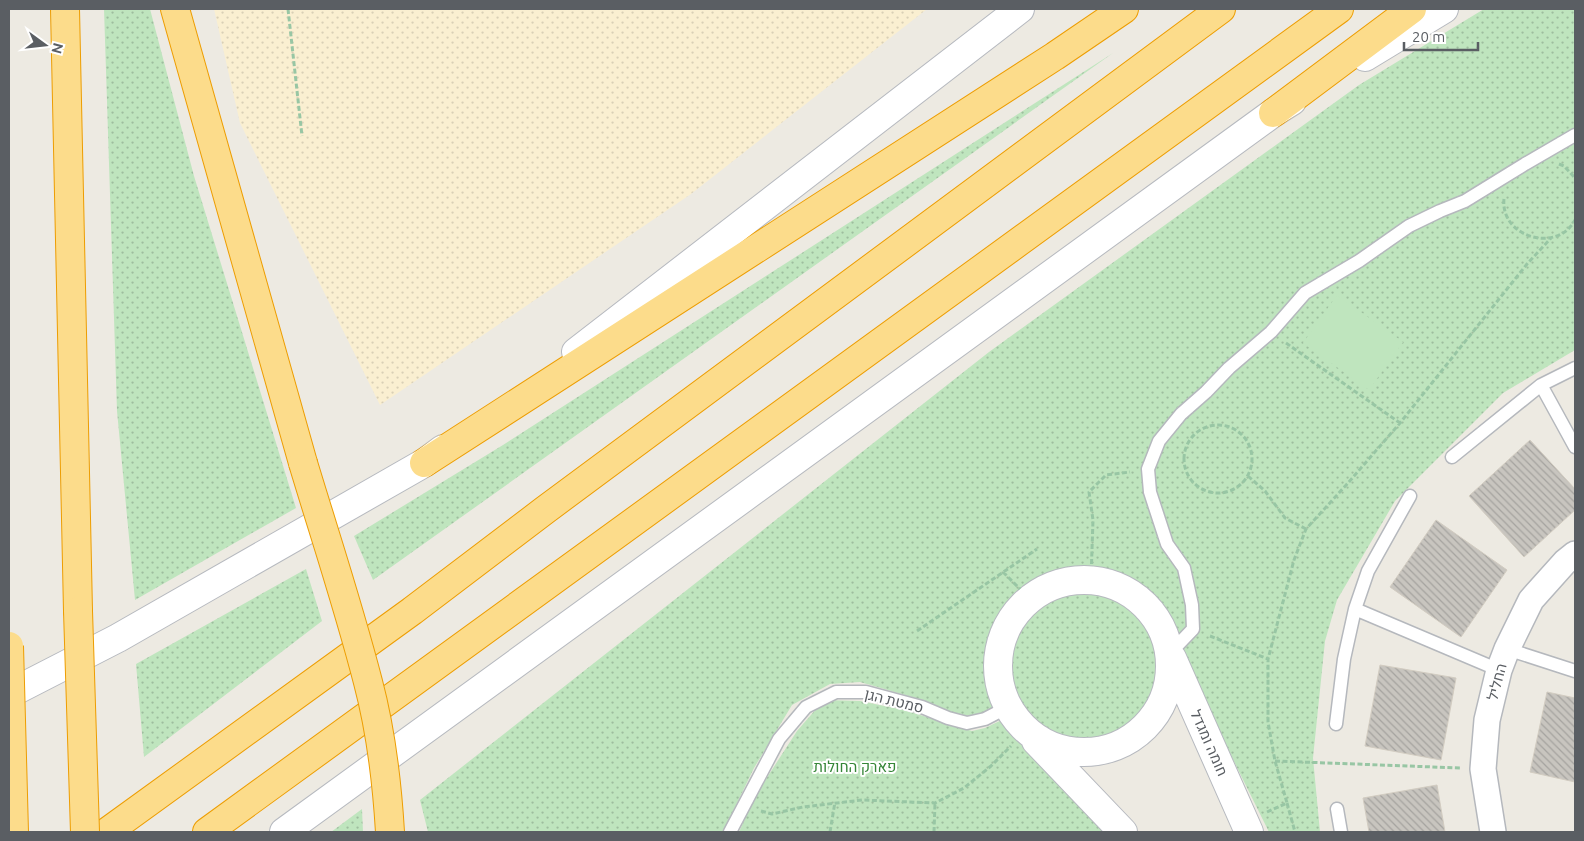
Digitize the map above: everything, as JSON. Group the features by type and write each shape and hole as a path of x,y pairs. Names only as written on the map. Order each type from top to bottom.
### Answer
{"highway":[{"path":"65,9 78,611 85,832"},
{"path":"175,9 303,463 369,683 382,752 388,796 390,832"},
{"path":"424,463 1055,56 1124,9"},
{"path":"107,832 412,611 553,504 1222,9"},
{"path":"207,832 1339,9"},
{"path":"1273,113 1412,9"},
{"path":"9,635 14,832"}],"main road":[{"path":"9,694 118,638 424,463 586,345 1020,9"},
{"path":"284,832 1273,113 1444,9"},
{"name":"חומה ומגדל","path":"1123,832 1016,719 1008,707 998,678 999,648 1010,621 1029,598 1048,586 1069,580 1092,579 1120,586 1144,602 1161,626 1170,653 1247,828"},
{"name":"חומה ומגדל","path":"1026,730 1052,746 1081,752 1111,748 1138,734 1158,712 1169,684 1170,653"}],"street":[{"name":"החליל","path":"1493,832 1483,769 1488,720 1503,659 1531,600 1565,562 1575,554"}],"lane":[{"path":"1170,653 1193,629 1192,605 1184,568 1167,544 1150,492 1148,469 1159,441 1181,414 1271,332 1305,293 1359,261 1409,226 1440,211 1465,202 1575,135"},
{"path":"1452,457 1541,385 1575,368"},
{"path":"1541,385 1575,447"},
{"path":"1336,724 1344,659 1355,610 1368,571 1410,496"},
{"path":"1355,610 1503,659 1575,671"},
{"name":"סמטת הגן","path":"730,832 779,739 806,707 836,692 866,692 922,707 948,718 967,723 985,719 1008,707"},
{"path":"1336,809 1340,832"}],"path":[{"path":"288,9 302,136"},
{"path":"1526,164 1538,160 1552,161 1564,166 1575,178"},
{"path":"1504,196 1503,203 1507,216 1514,227 1525,235 1538,239 1551,238 1563,233 1574,225 1575,220"},
{"path":"1295,832 1275,761 1268,722 1268,659 1294,560 1306,529 1400,422 1551,238"},
{"path":"1271,332 1400,422"},
{"path":"1210,425 1232,427 1242,434 1251,449 1252,465 1248,476 1231,491 1220,493 1199,488 1186,471 1184,460 1185,448 1190,438 1199,430 1210,425"},
{"path":"1092,579 1093,520 1089,492 1106,475 1148,469"},
{"path":"1248,476 1264,491 1284,518 1306,529"},
{"path":"917,631 1037,549"},
{"path":"1003,572 1029,598"},
{"path":"1193,629 1268,659"},
{"path":"743,806 772,814 835,802 862,800 935,804 964,788 991,766 1026,730"},
{"path":"1275,761 1483,769"},
{"path":"830,832 835,802"},
{"path":"1247,828 1287,803"},
{"path":"934,832 935,804"}],"green space":[{"path":"104,9 150,9 194,176 296,508 135,600 117,411"},
{"path":"1484,9 1575,9 1575,350 1503,393 1395,501 1337,600 1325,641 1313,758 1320,832 1269,832 1188,669 1171,619 1157,602 1120,579 1098,573 1073,573 1055,575 1040,581 1014,602 1004,618 994,639 990,656 990,675 1000,704 976,717 953,713 926,701 860,682 830,684 792,705 754,768 723,832 428,832 420,800 989,352 1359,85"},
{"path":"1113,53 373,580 354,536 503,445"},
{"path":"1337,295 1403,342 1369,390 1303,343"},
{"path":"306,569 322,621 144,757 136,664"},
{"path":"1084,583 1108,587 1123,593 1148,614 1157,627 1163,642 1167,666 1163,690 1157,705 1136,730 1123,739 1108,745 1084,749 1060,745 1045,739 1020,718 1011,705 1005,690 1001,666 1005,642 1011,627 1032,602 1045,593 1060,587"},
{"name":"פארק החולות","path":"824,700 860,701 904,710 972,731 985,728 1006,718 1107,832 739,832 755,796 797,731"},
{"path":"362,809 363,832 331,832"}],"sand":[{"path":"214,9 927,9 691,194 380,405 240,123"}],"building":[{"path":"1530,440 1575,489 1575,510 1524,557 1469,496"},
{"path":"1436,520 1507,570 1461,637 1390,587"},
{"path":"1380,665 1456,678 1441,760 1365,746"},
{"path":"1547,692 1575,698 1575,782 1530,772"},
{"path":"1437,785 1445,832 1369,832 1363,798"}]}
